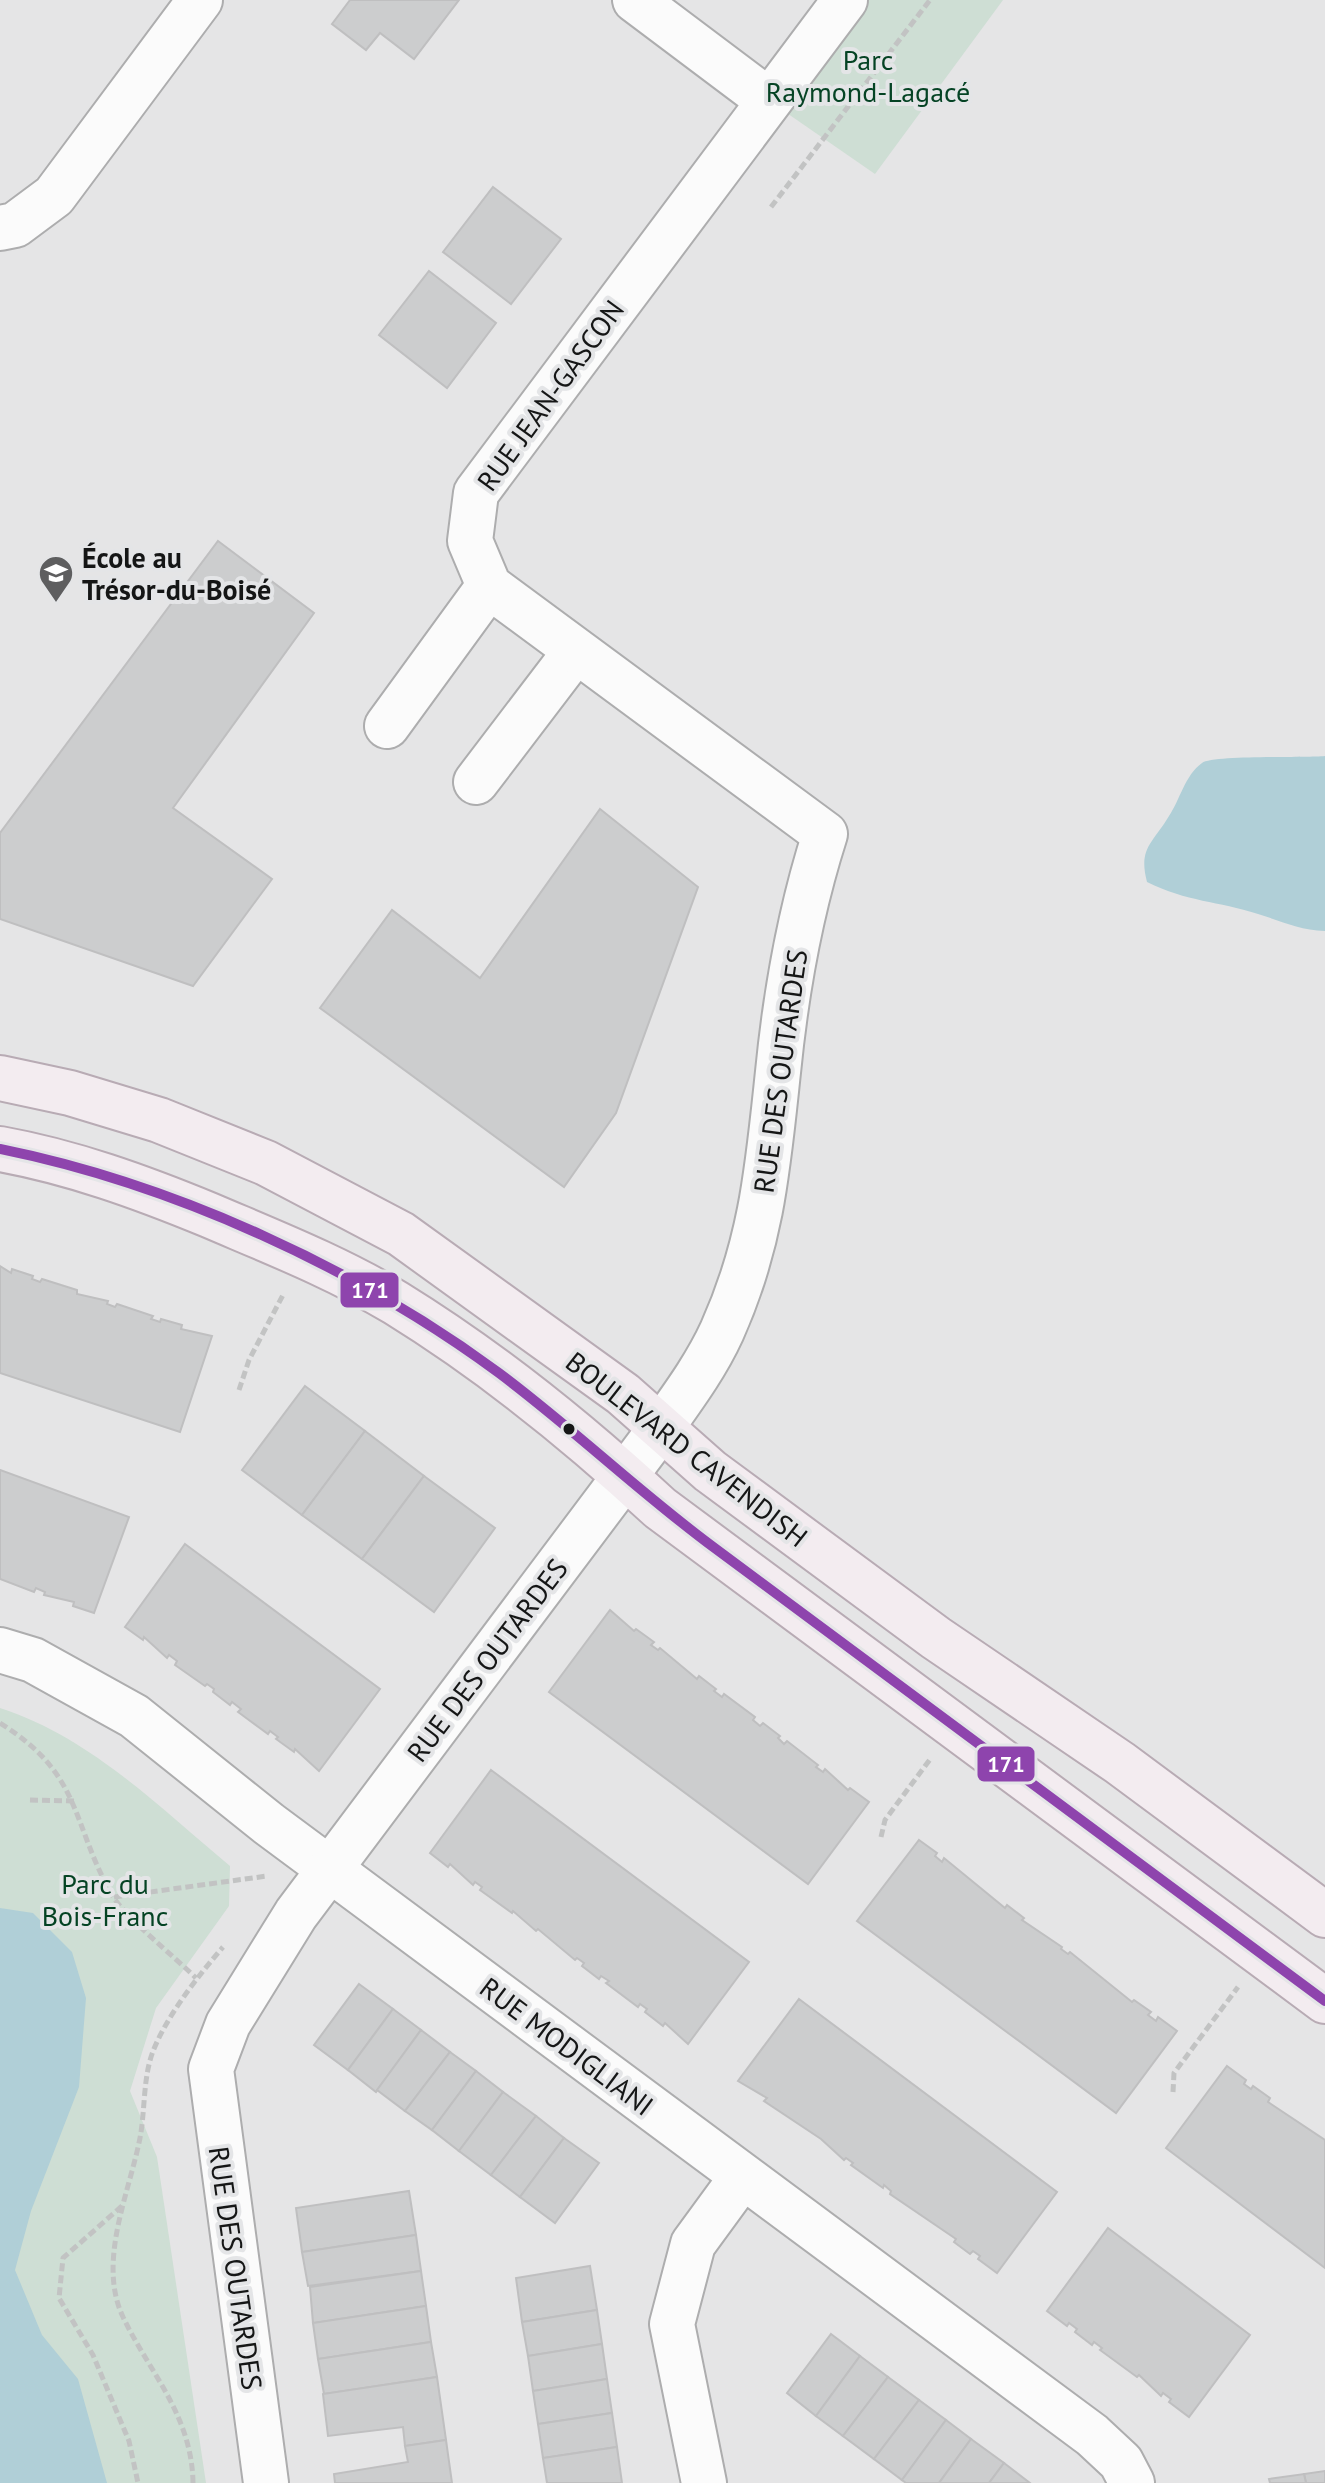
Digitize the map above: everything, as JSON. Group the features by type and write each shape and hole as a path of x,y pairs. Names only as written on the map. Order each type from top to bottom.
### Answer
{"main road":[{"name":"BOULEVARD CAVENDISH","path":"0,1078 70,1093 159,1120 266,1163 341,1200 427,1251 623,1394 710,1471 924,1629 1120,1763 1325,1915"},
{"name":"BOULEVARD CAVENDISH","path":"0,1149 53,1161 139,1188 266,1238 397,1304 489,1368 625,1476 660,1508 1325,2001"}],"street":[{"path":"0,228 15,225 54,196 200,0"},
{"path":"635,0 768,100"},
{"name":"RUE JEAN-GASCON","path":"825,834 489,586 470,541 476,493 845,0"},
{"path":"387,726 489,586"},
{"path":"476,782 575,652"},
{"name":"RUE DES OUTARDES","path":"266,2483 211,2069 228,2024 296,1914 661,1428 703,1367 722,1330 755,1233 769,1169 778,1072 794,958 804,902 825,834"},
{"name":"RUE MODIGLIANI","path":"0,1650 33,1660 134,1716 330,1869 1081,2427 1127,2473"},
{"path":"704,2483 672,2324 693,2244 742,2177"}],"path":[{"path":"771,207 930,0"},
{"path":"239,1390 249,1360 290,1282"},
{"path":"0,1723 34,1744 74,1801 113,1898 196,1978"},
{"path":"881,1837 885,1820 938,1748"},
{"path":"30,1800 74,1801"},
{"path":"113,1898 279,1874"},
{"path":"193,2483 177,2413 122,2316 112,2278 122,2206 140,2138 152,2054 196,1978 233,1935"},
{"path":"1173,2092 1174,2073 1245,1976"},
{"path":"122,2206 63,2258 59,2298 93,2355 129,2441 138,2483"}],"green space":[{"name":"Parc Raymond-Lagacé","path":"844,0 1003,0 875,174 768,100"},
{"name":"Parc du Bois-Franc","path":"0,1708 33,1721 94,1755 230,1866 229,1906 156,2008 130,2091 157,2157 206,2483 0,2483"}],"water":[{"path":"1325,756 1325,931 1298,927 1189,897 1147,882 1144,861 1149,846 1173,810 1191,774 1202,763 1240,758"},
{"path":"0,1908 33,1913 72,1952 86,1998 79,2087 31,2211 15,2270 42,2335 78,2379 107,2483 0,2483"}],"building":[{"path":"350,0 459,0 414,59 380,33 366,50 332,24"},
{"path":"493,187 561,239 511,304 443,252"},
{"path":"429,271 496,323 447,388 379,335"},
{"path":"218,541 314,613 173,808 272,879 193,986 0,919 0,833"},
{"path":"600,809 698,887 616,1113 564,1187 320,1008 392,910 480,978"},
{"path":"0,1266 11,1273 12,1269 33,1276 32,1279 40,1282 42,1279 77,1290 77,1294 108,1301 107,1304 115,1307 117,1304 153,1316 151,1319 160,1322 161,1319 182,1325 181,1329 212,1336 180,1432 0,1373"},
{"path":"305,1386 365,1431 302,1515 242,1470"},
{"path":"365,1431 424,1476 362,1559 302,1515"},
{"path":"0,1470 129,1517 94,1613 73,1606 74,1602 44,1595 45,1592 36,1588 34,1592 0,1579"},
{"path":"424,1476 495,1528 434,1612 362,1559"},
{"path":"185,1544 380,1689 319,1771 295,1749 294,1752 270,1731 268,1734 238,1712 241,1709 232,1702 230,1705 213,1692 214,1689 175,1665 177,1661 169,1655 167,1658 144,1637 143,1640 125,1627"},
{"path":"610,1610 697,1679 699,1676 722,1697 724,1694 755,1717 753,1720 760,1726 763,1723 780,1736 778,1738 784,1744 787,1741 818,1765 816,1767 823,1772 825,1769 848,1790 850,1788 869,1802 808,1884 549,1692"},
{"path":"491,1770 749,1962 688,2044 665,2023 663,2026 645,2012 647,2009 640,2004 638,2007 601,1976 599,1979 582,1966 584,1963 577,1958 575,1960 538,1929 536,1931 513,1911 480,1890 482,1887 475,1882 473,1885 450,1864 448,1867 430,1853"},
{"path":"919,1840 937,1853 935,1856 942,1862 944,1858 1005,1908 1007,1905 1024,1918 1022,1920 1068,1954 1070,1952 1132,2002 1134,2000 1151,2012 1148,2015 1156,2021 1158,2017 1177,2031 1116,2113 857,1921"},
{"path":"359,1984 393,2009 348,2070 314,2045"},
{"path":"799,1999 1057,2192 997,2273 978,2259 980,2256 973,2251 970,2254 954,2242 956,2239 890,2194 891,2191 884,2185 883,2188 821,2139 764,2101 767,2098 738,2081"},
{"path":"393,2009 421,2030 376,2092 348,2070"},
{"path":"421,2030 450,2052 405,2111 377,2090"},
{"path":"450,2052 476,2071 432,2130 405,2111"},
{"path":"1227,2066 1246,2080 1244,2084 1251,2089 1253,2086 1270,2098 1268,2102 1325,2140 1325,2268 1166,2148"},
{"path":"476,2071 503,2092 459,2151 432,2130"},
{"path":"503,2092 536,2116 491,2175 459,2151"},
{"path":"536,2116 564,2138 520,2197 491,2175"},
{"path":"564,2138 599,2163 555,2223 520,2197"},
{"path":"409,2191 416,2235 302,2252 296,2208"},
{"path":"1108,2228 1250,2335 1189,2417 1139,2375 1137,2377 1100,2350 1102,2348 1094,2342 1092,2345 1075,2332 1077,2329 1069,2323 1067,2326 1047,2311"},
{"path":"416,2235 421,2271 308,2286 302,2252"},
{"path":"590,2266 597,2310 522,2322 516,2278"},
{"path":"421,2271 426,2306 313,2323 310,2287"},
{"path":"426,2306 431,2342 318,2359 313,2323"},
{"path":"597,2310 602,2344 528,2356 522,2322"},
{"path":"831,2334 860,2356 816,2416 787,2393"},
{"path":"431,2342 437,2377 324,2394 318,2359"},
{"path":"602,2344 607,2379 533,2391 528,2356"},
{"path":"860,2356 888,2377 843,2436 816,2416"},
{"path":"437,2377 446,2440 405,2446 403,2427 328,2436 323,2394"},
{"path":"888,2377 919,2400 874,2459 843,2436"},
{"path":"607,2379 612,2413 538,2424 533,2391"},
{"path":"919,2400 946,2420 902,2480 874,2459"},
{"path":"612,2413 617,2447 543,2458 538,2424"},
{"path":"946,2420 971,2439 939,2483 906,2483 902,2480"},
{"path":"971,2439 1004,2463 989,2483 939,2483"},
{"path":"446,2440 452,2483 335,2483 334,2474 408,2462 405,2446"},
{"path":"617,2447 622,2483 547,2483 543,2458"},
{"path":"1004,2463 1030,2483 989,2483"},
{"path":"1325,2471 1325,2483 1306,2483 1304,2474"},
{"path":"1304,2474 1306,2483 1270,2483 1269,2479"}],"transit line":[{"name":"171","path":"0,1149 131,1184 261,1235 324,1265 444,1335 527,1394 716,1549 1325,2001"}],"place":[{"name":"École au Trésor-du-Boisé","path":"56,604"}]}
